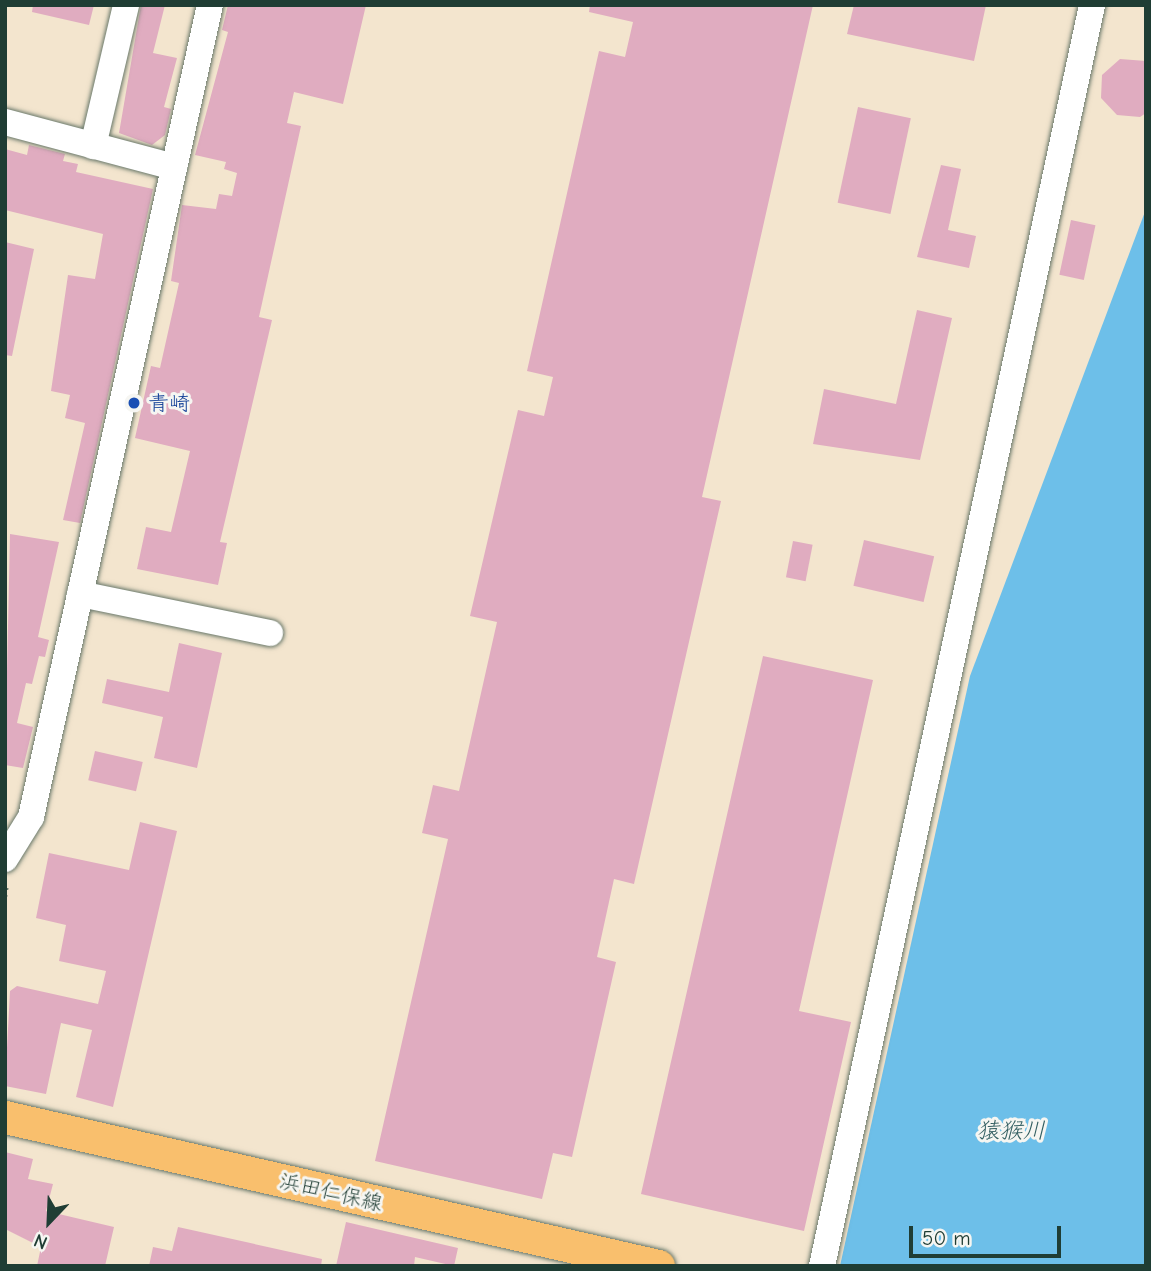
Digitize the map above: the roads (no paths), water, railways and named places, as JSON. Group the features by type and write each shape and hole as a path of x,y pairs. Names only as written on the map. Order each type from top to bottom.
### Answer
{"main road":[{"name":"浜田仁保線","path":"5,1117 658,1266"}],"street":[{"path":"93,146 126,5"},
{"path":"5,859 31,817 210,5"},
{"path":"822,1266 1092,5"},
{"path":"5,122 174,167"},
{"path":"80,594 270,633"}],"water":[{"name":"猿猴川","path":"1146,209 1146,1266 840,1266 970,676"}],"place":[{"name":"青崎","path":"134,403"}]}
